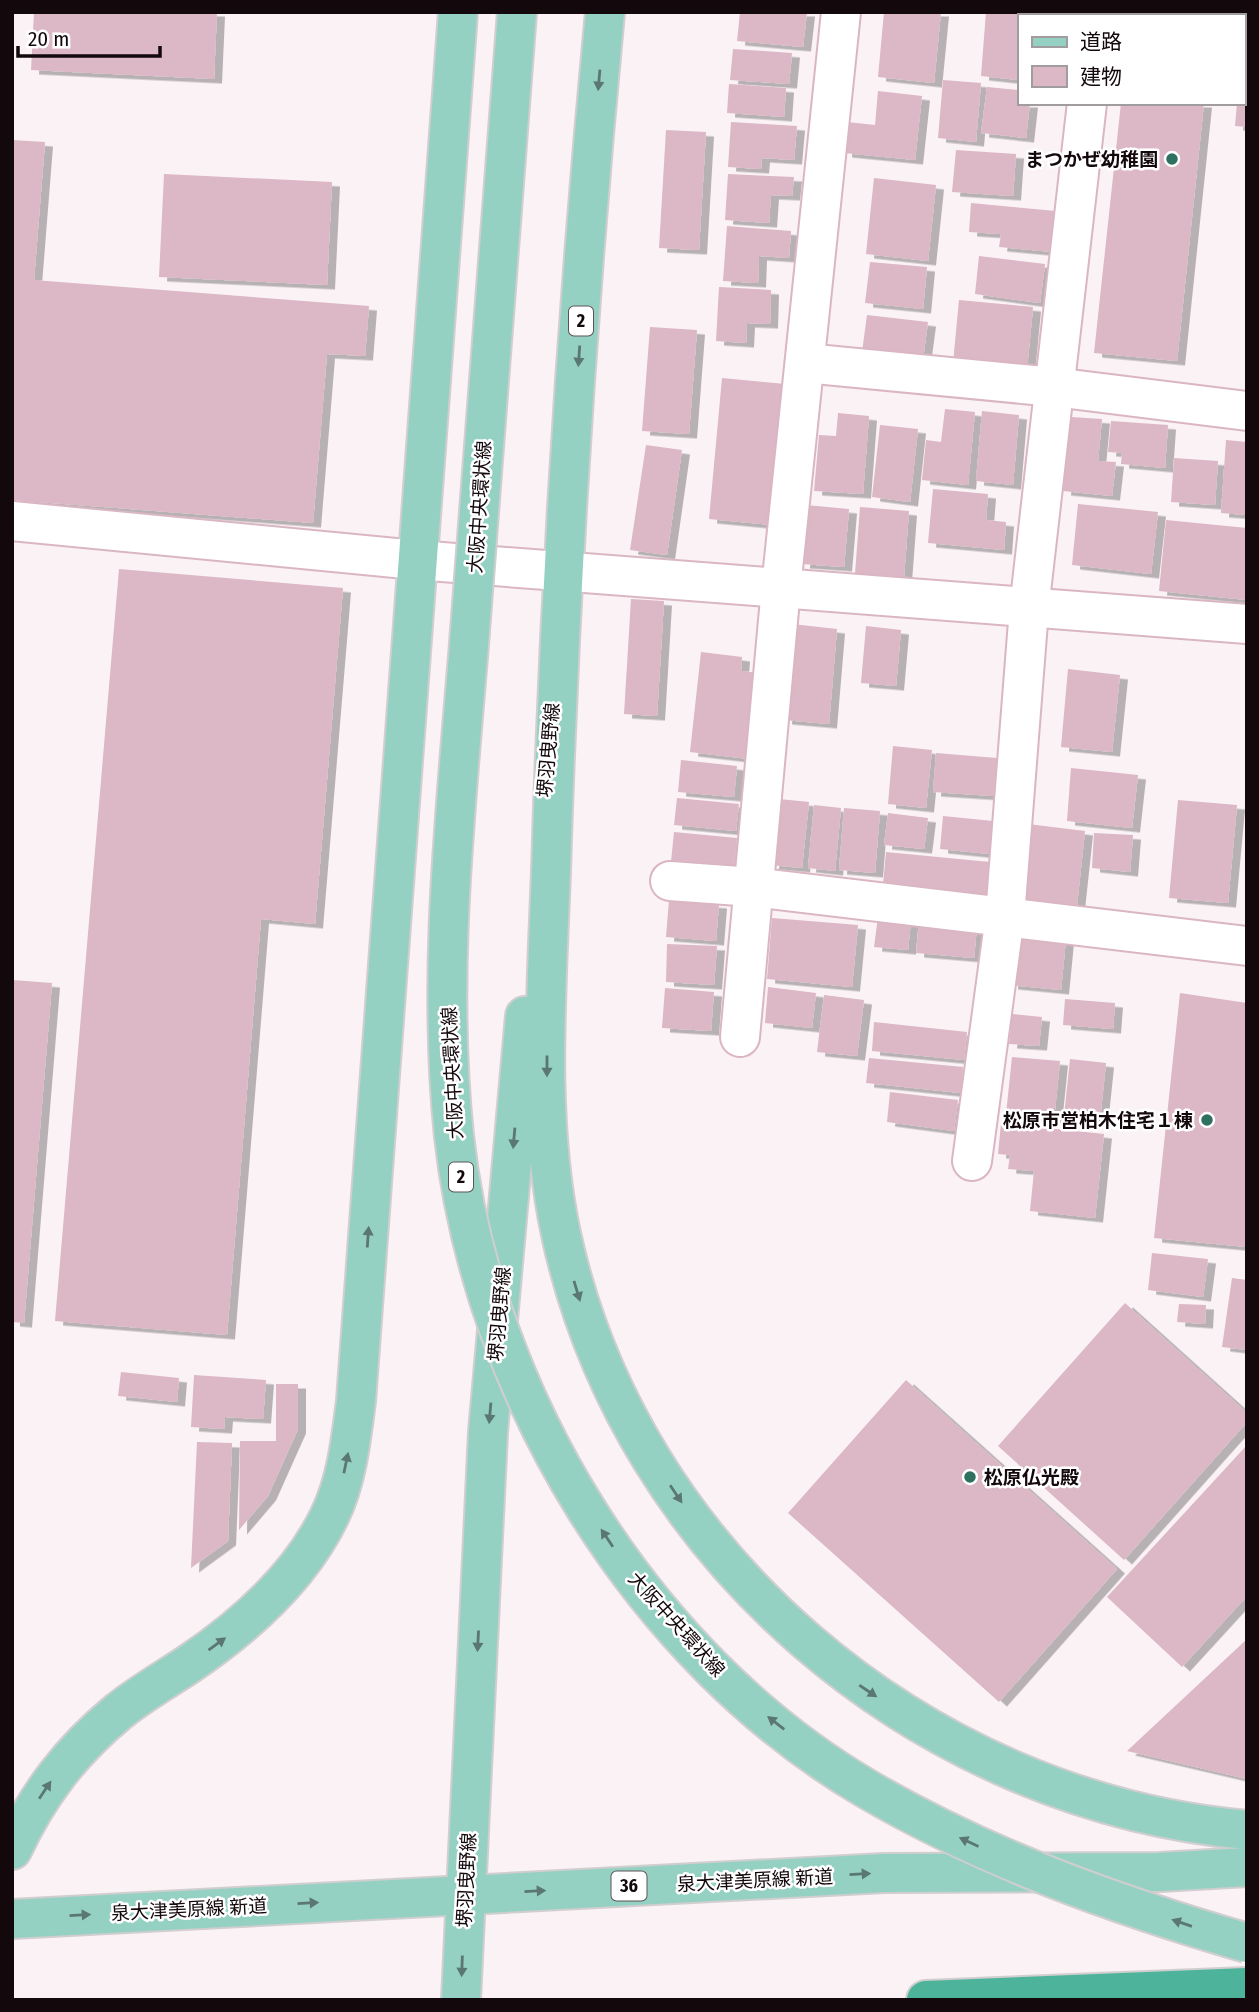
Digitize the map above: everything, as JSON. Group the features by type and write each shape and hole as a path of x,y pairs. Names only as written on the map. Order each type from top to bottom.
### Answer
{"highway":[{"path":"926,2000 1247,1987"}],"main road":[{"path":"12,1850 40,1797 62,1765 91,1736 120,1711 231,1633 289,1577 313,1546 331,1514 342,1480 356,1401 458,12"},
{"name":"大阪中央環状線","path":"517,12 455,823 448,1025 454,1130 462,1183 476,1254 504,1344 541,1428 568,1479 622,1561 693,1646 763,1713 863,1787 947,1832 1067,1882 1247,1943"},
{"name":"2","path":"606,12 558,631 547,1049 554,1192 561,1235 595,1348 648,1453 707,1538 748,1587 825,1660 906,1716 961,1747 1099,1800 1170,1818 1247,1830"},
{"name":"堺羽曳野線","path":"461,2000 488,1432 558,631"},
{"name":"泉大津美原線 新道","path":"12,1919 884,1873 1160,1872 1247,1867"}],"street":[{"path":"740,1037 781,588 841,12"},
{"path":"972,1161 1005,916 1028,608 1087,105"},
{"path":"805,363 1054,387 1247,411"},
{"path":"12,521 416,559 1247,624"},
{"path":"670,881 753,887 1247,946"}],"building":[{"path":"34,12 217,12 214,79 31,70"},
{"path":"740,12 807,12 803,47 737,41"},
{"path":"884,12 941,12 934,83 878,77"},
{"path":"986,12 1049,12 1018,14 1018,80 981,76"},
{"path":"1247,12 1247,127 1235,126 1237,105 1245,105 1245,14 1130,14"},
{"path":"733,49 792,53 789,84 730,80"},
{"path":"943,80 981,83 976,142 938,138"},
{"path":"729,84 786,88 784,117 727,113"},
{"path":"987,87 1018,90 1018,105 1030,105 1026,138 981,133"},
{"path":"878,91 922,96 915,160 844,153 847,122 875,125"},
{"path":"1121,105 1204,105 1177,361 1094,353"},
{"path":"731,122 797,126 794,160 762,158 761,169 728,167"},
{"path":"666,130 706,132 699,250 659,248"},
{"path":"12,140 45,142 34,280 369,306 365,356 327,354 313,523 12,500"},
{"path":"956,150 1016,154 1013,196 952,192"},
{"path":"164,174 332,182 327,285 159,277"},
{"path":"728,174 794,177 792,196 771,195 769,223 725,220"},
{"path":"874,178 936,185 928,261 866,254"},
{"path":"971,203 1056,211 1053,252 999,247 1001,234 969,232"},
{"path":"727,226 791,231 789,258 759,256 758,283 723,281"},
{"path":"979,256 1045,264 1040,303 975,294"},
{"path":"870,262 927,267 923,309 865,303"},
{"path":"719,287 771,290 770,324 747,323 746,343 716,341"},
{"path":"959,300 1033,307 1027,369 953,363"},
{"path":"867,315 928,322 923,359 862,352"},
{"path":"650,327 697,330 689,434 642,431"},
{"path":"722,378 785,384 772,525 709,519"},
{"path":"945,409 975,412 968,485 922,480 926,440 941,442"},
{"path":"982,411 1019,415 1013,485 976,481"},
{"path":"838,413 869,416 863,494 814,491 819,435 836,436"},
{"path":"1071,417 1102,419 1098,461 1116,462 1112,496 1063,491"},
{"path":"1111,421 1168,425 1165,468 1121,464 1122,453 1108,452"},
{"path":"880,425 918,429 910,502 872,497"},
{"path":"1226,440 1247,442 1247,515 1221,513"},
{"path":"646,445 682,450 667,555 630,550"},
{"path":"1174,458 1218,461 1215,505 1171,502"},
{"path":"933,489 988,494 986,520 1006,522 1004,550 928,543"},
{"path":"1078,504 1158,512 1151,574 1072,565"},
{"path":"806,505 849,509 844,567 802,564"},
{"path":"860,507 909,511 904,577 855,574"},
{"path":"1166,520 1247,528 1247,600 1159,591"},
{"path":"119,569 343,588 315,924 261,919 227,1335 55,1321"},
{"path":"631,599 664,601 657,716 624,714"},
{"path":"792,624 837,629 829,724 784,720"},
{"path":"866,626 901,630 896,686 861,683"},
{"path":"701,652 742,657 741,671 759,673 749,759 690,752"},
{"path":"1068,669 1120,675 1112,752 1061,747"},
{"path":"893,746 932,750 926,808 888,804"},
{"path":"936,753 997,758 993,796 933,792"},
{"path":"681,760 737,766 734,797 678,792"},
{"path":"1071,768 1138,775 1132,828 1067,821"},
{"path":"677,798 739,804 736,831 674,825"},
{"path":"779,799 809,802 802,868 771,865"},
{"path":"1178,800 1237,805 1228,903 1169,898"},
{"path":"814,805 841,808 835,871 808,868"},
{"path":"844,808 880,811 875,873 839,870"},
{"path":"888,813 928,818 924,849 884,845"},
{"path":"943,816 993,821 990,854 940,849"},
{"path":"1028,824 1085,831 1077,905 1020,899"},
{"path":"674,832 737,838 734,868 671,862"},
{"path":"1094,833 1133,835 1130,872 1092,868"},
{"path":"886,852 990,862 986,896 883,885"},
{"path":"669,900 719,904 716,941 666,937"},
{"path":"878,917 911,920 908,950 874,947"},
{"path":"772,918 858,925 852,987 767,979"},
{"path":"919,920 977,926 974,958 916,953"},
{"path":"1015,934 1066,939 1061,990 1010,985"},
{"path":"667,944 717,946 714,985 666,982"},
{"path":"12,980 52,983 24,1323 12,1322"},
{"path":"768,987 816,993 812,1028 765,1023"},
{"path":"665,988 714,992 711,1031 662,1028"},
{"name":"松原市営柏木住宅１棟","path":"1180,993 1247,1003 1247,1247 1154,1238"},
{"path":"824,995 864,1000 857,1056 817,1052"},
{"path":"1065,999 1115,1003 1113,1029 1063,1025"},
{"path":"1012,1014 1042,1017 1039,1046 1009,1044"},
{"path":"874,1022 967,1032 964,1060 872,1051"},
{"path":"1012,1057 1060,1061 1054,1119 1006,1114"},
{"path":"869,1058 963,1067 961,1093 866,1083"},
{"path":"1070,1059 1106,1063 1100,1120 1064,1116"},
{"path":"890,1092 958,1100 954,1131 887,1122"},
{"path":"1001,1123 1104,1134 1095,1218 1030,1211 1034,1171 1008,1169 1010,1155 998,1154"},
{"path":"1152,1253 1208,1259 1203,1297 1148,1290"},
{"path":"1232,1278 1247,1280 1247,1350 1222,1347"},
{"path":"1125,1303 1247,1413 1247,1422 1124,1560 998,1446"},
{"path":"1179,1304 1206,1305 1205,1324 1177,1322"},
{"path":"121,1372 179,1378 177,1402 118,1396"},
{"path":"194,1375 266,1380 263,1419 225,1417 224,1429 191,1427"},
{"path":"906,1380 1117,1569 999,1702 788,1513"},
{"path":"276,1384 298,1384 298,1429 268,1496 239,1530 240,1441 276,1441"},
{"path":"197,1442 232,1443 228,1541 191,1568"},
{"path":"1247,1445 1247,1596 1182,1667 1107,1597"},
{"path":"1247,1639 1247,1779 1127,1751"}],"place":[{"name":"まつかぜ幼稚園","path":"1172,159"},
{"name":"松原市営柏木住宅１棟","path":"1207,1120"},
{"name":"松原仏光殿","path":"970,1477"}]}
